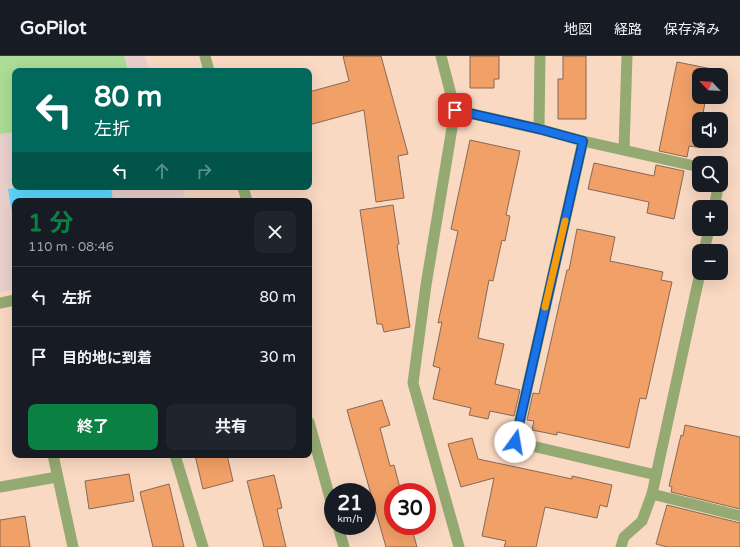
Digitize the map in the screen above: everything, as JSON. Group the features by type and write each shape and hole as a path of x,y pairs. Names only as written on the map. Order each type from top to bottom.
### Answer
{"street":[{"path":"204,56 208,68"},
{"path":"441,56 455,110 426,285 413,383 459,547"},
{"path":"539,129 540,56"},
{"path":"624,149 627,56"},
{"path":"455,110 692,165"},
{"path":"583,141 515,442 656,475"},
{"path":"621,547 624,538 642,521 652,494 698,280"},
{"path":"0,303 12,301"},
{"path":"312,433 326,483"},
{"path":"53,458 73,547"},
{"path":"176,458 202,547"},
{"path":"0,487 57,477"},
{"path":"652,494 740,516"},
{"path":"341,535 344,547"}],"shaded area":[{"path":"0,56 145,56 148,68 12,68 12,190 183,190 185,198 12,198 12,290 0,292"}],"green space":[{"path":"0,56 124,56 127,68 12,68 12,132 0,134"}],"water":[{"path":"8,189 111,190 113,198 12,198 12,214"}],"building":[{"path":"343,56 381,56 408,154 398,156 404,198 376,202 364,110 312,124 312,91 349,81"},
{"path":"470,56 499,56 499,79 494,79 494,88 470,88"},
{"path":"563,56 586,56 586,119 558,119 558,79 563,79"},
{"path":"677,62 707,68 692,68 692,104 705,104 703,112 692,112 692,146 689,146 687,157 659,151"},
{"path":"470,140 520,151 506,215 510,216 505,241 502,240 493,281 489,280 478,338 504,344 495,384 520,390 514,416 490,411 488,419 469,415 471,408 433,399 440,368 433,366 442,322 438,323 458,231 451,229"},
{"path":"594,163 654,176 656,165 684,171 674,219 647,213 649,202 588,189"},
{"path":"393,205 399,244 397,245 410,327 384,332 382,324 377,324 360,210"},
{"path":"577,229 615,237 610,261 663,272 661,280 672,282 646,399 640,398 629,448 557,432 557,435 532,430 534,421 527,420 533,393 539,394 567,270 569,270"},
{"path":"382,400 390,425 380,428 390,466 394,465 399,483 384,483 384,535 414,535 417,547 386,547 376,512 376,483 368,483 347,410"},
{"path":"685,425 740,437 740,509 671,492 672,487 669,486 681,435 683,436"},
{"path":"472,438 478,459 572,479 572,476 612,485 607,507 600,505 597,518 545,507 536,547 504,547 506,541 482,536 494,478 461,487 448,444"},
{"path":"196,458 228,458 233,481 203,489"},
{"path":"129,474 134,501 89,509 85,481"},
{"path":"274,475 282,508 277,509 286,547 264,547 247,481"},
{"path":"169,484 184,547 153,547 140,492"},
{"path":"667,505 740,523 740,547 667,547 656,544"},
{"path":"25,516 30,547 0,547 0,520"}],"slow traffic":[{"path":"545,307 565,221"}],"route":[{"path":"455,110 539,129 583,141 515,442"}]}
